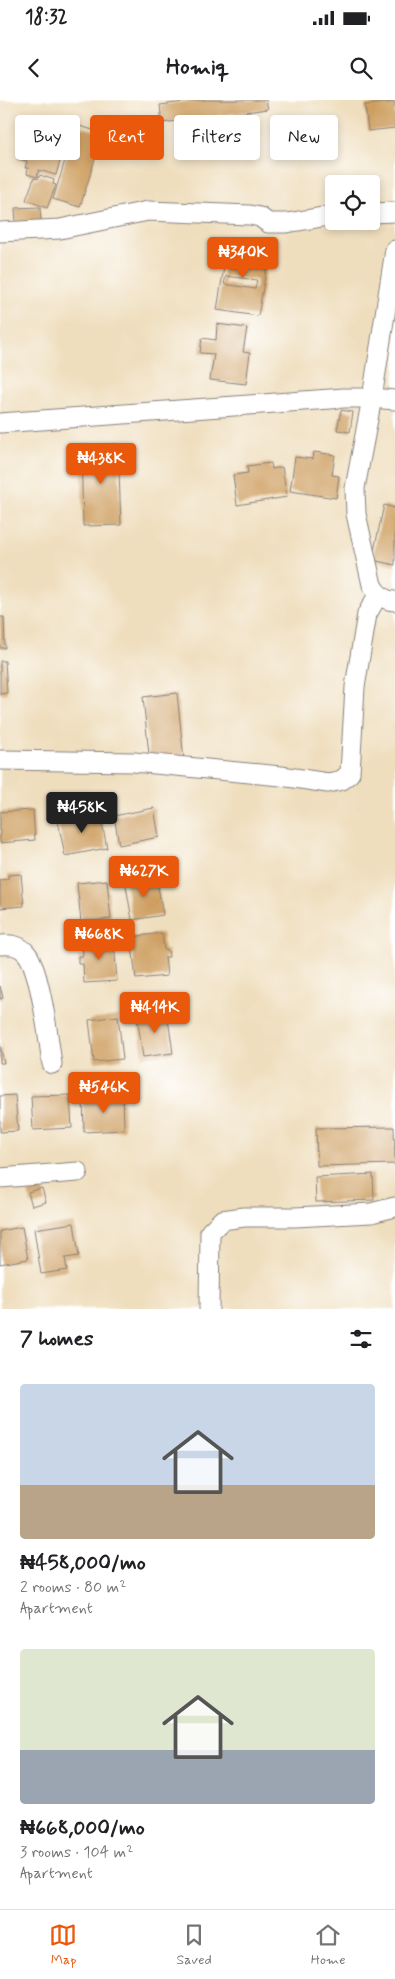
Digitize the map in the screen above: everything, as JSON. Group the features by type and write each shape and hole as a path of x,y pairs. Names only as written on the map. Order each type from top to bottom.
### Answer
{"street":[{"path":"0,232 60,229 148,211 250,215 260,217 268,223 288,223 325,217"},
{"path":"380,213 395,212"},
{"path":"0,760 134,762 281,776 328,783 342,780 350,773 355,687 367,614 386,598 372,585 356,514 355,488 372,398 395,250"},
{"path":"0,423 334,398 395,400"},
{"path":"0,944 14,944 28,955 36,976 52,1064"},
{"path":"0,1178 78,1172"},
{"path":"210,1309 210,1232 222,1220 244,1217 295,1217 371,1213 395,1207"}],"building":[{"path":"200,100 266,100 268,109 223,115 174,115 174,121 164,123 164,115 161,115 160,105"},
{"path":"395,102 395,128 368,131 365,105"},
{"path":"80,126 90,129 90,160 95,160 80,207 53,199 65,160 80,160"},
{"path":"22,160 60,160 56,175 39,170 37,177 27,174 28,168 25,168 27,161"},
{"path":"40,175 54,180 53,184 56,185 47,208 26,200 34,178 38,179"},
{"path":"40,207 41,222 16,223 15,208"},
{"path":"228,242 270,248 258,316 217,310","holes":["241,247 254,250 254,253 241,251","226,276 257,280 255,289 224,284"]},
{"path":"217,324 247,328 243,352 250,353 246,384 210,380 214,354 200,353 202,338 216,340"},
{"path":"341,410 353,412 350,432 337,430"},
{"path":"118,444 121,525 83,526 81,445"},
{"path":"314,452 335,455 332,475 339,476 336,498 290,491 295,457 313,459"},
{"path":"271,463 272,469 282,467 287,497 237,505 233,475 248,473 247,466"},
{"path":"384,505 395,508 395,565 372,560"},
{"path":"0,617 4,617 5,648 0,648"},
{"path":"0,661 5,661 7,693 0,694"},
{"path":"177,693 184,760 150,764 143,697"},
{"path":"154,808 159,837 119,845 114,816"},
{"path":"33,810 35,840 0,843 0,812"},
{"path":"100,813 107,848 65,856 58,821"},
{"path":"21,874 24,906 0,908 0,880 8,879 8,875"},
{"path":"156,875 163,915 132,920 125,880"},
{"path":"107,880 111,919 81,922 77,883"},
{"path":"162,933 164,950 168,950 169,957 165,957 167,976 136,979 131,937"},
{"path":"114,940 117,981 84,983 83,964 78,964 78,956 83,956 82,941"},
{"path":"0,986 3,998 0,999"},
{"path":"167,1012 173,1053 143,1057 137,1016"},
{"path":"118,1016 123,1059 94,1062 89,1020"},
{"path":"0,1044 4,1063 0,1063"},
{"path":"15,1095 18,1131 0,1132 0,1096"},
{"path":"70,1095 72,1128 33,1130 31,1096"},
{"path":"123,1095 124,1130 84,1132 83,1097"},
{"path":"394,1127 395,1164 317,1166 316,1128"},
{"path":"373,1174 374,1200 316,1202 315,1177"},
{"path":"42,1188 46,1202 32,1206 28,1192"},
{"path":"74,1223 79,1256 65,1258 67,1270 41,1274 34,1229"},
{"path":"22,1227 28,1259 0,1264 0,1231"}]}
